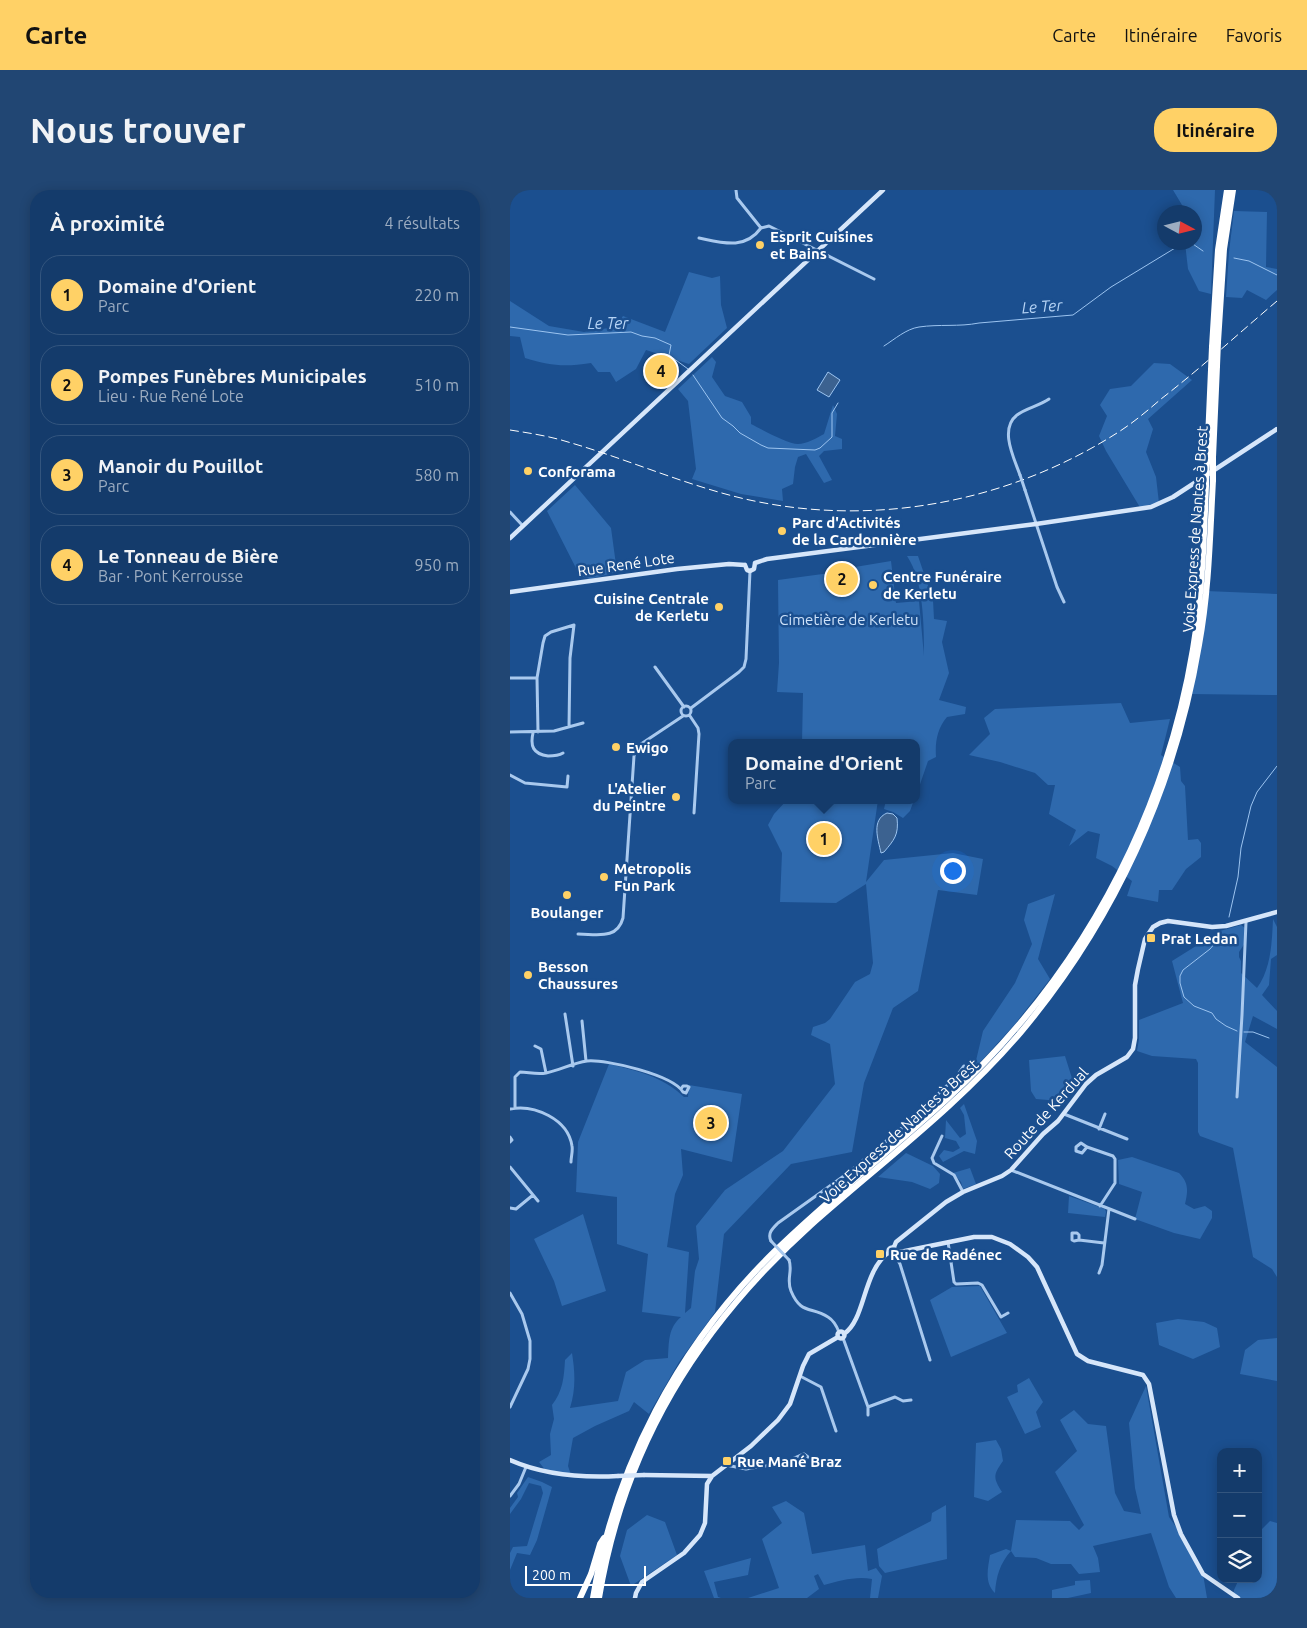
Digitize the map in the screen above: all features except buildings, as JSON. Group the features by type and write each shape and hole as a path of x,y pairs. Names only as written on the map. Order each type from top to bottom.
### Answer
{"highway":[{"name":"Voie Express de Nantes à Brest","path":"593,1598 607,1533 628,1469 652,1416 682,1364 718,1314 775,1251 943,1104 995,1052 1052,984 1093,922 1119,874 1143,822 1163,769 1178,717 1190,667 1198,616 1218,250 1227,190"},
{"name":"Voie Express de Nantes à Brest","path":"599,1598 616,1523 638,1460 671,1394 701,1346 736,1302 780,1255 947,1108 1000,1056 1038,1011 1070,968 1111,902 1137,850 1159,797 1176,745 1190,694 1200,643 1205,600 1213,480 1218,342 1224,249 1233,190"},
{"path":"580,1598 591,1574 600,1544 607,1533"}],"street":[{"path":"736,190 738,198 761,228"},
{"path":"510,538 883,190"},
{"path":"699,238 730,243 748,241 761,228 769,226 874,279"},
{"path":"1049,399 1017,415 1012,420 1008,429 1008,440 1057,587 1064,602"},
{"path":"750,571 745,568 749,561 754,563 767,559 1141,509 1159,504 1173,497 1277,429"},
{"path":"510,512 523,526"},
{"path":"691,708 739,672 744,666 746,659 750,571 754,569 754,563"},
{"name":"Rue René Lote","path":"510,592 677,569 729,564 745,565"},
{"path":"538,732 537,678 542,643 545,636 557,629 574,625 570,658 569,727"},
{"path":"655,667 684,707"},
{"path":"510,678 537,678"},
{"path":"684,707 688,706 691,708"},
{"path":"683,716 681,711 684,707"},
{"path":"690,716 691,708"},
{"path":"578,934 609,933 616,931 621,926 634,756 641,744 683,716 690,716"},
{"path":"690,716 700,734 694,813"},
{"path":"510,732 554,731 583,723"},
{"path":"532,733 532,747 536,752 542,755 558,756 563,753"},
{"path":"510,775 525,783 567,787 568,776"},
{"path":"1237,1097 1246,922 1277,912"},
{"name":"Route de Kerdual","path":"712,1476 751,1446 778,1420 790,1404 803,1366 810,1354 852,1326 868,1283 877,1266 893,1251 896,1242 946,1202 1011,1170 1064,1114 1086,1084 1096,1075 1127,1057 1133,1049 1135,1038 1135,985 1145,939 1153,928 1160,923 1168,921 1212,927 1246,922"},
{"path":"565,1014 573,1066"},
{"path":"582,1021 586,1061"},
{"path":"535,1046 541,1049 546,1073"},
{"path":"515,1108 515,1081 517,1074 524,1072 546,1073 586,1061 612,1063 642,1070 681,1089"},
{"path":"868,1415 868,1406 841,1335 828,1317 806,1309 794,1298 788,1282 791,1264 771,1241 770,1232 778,1223 848,1173 956,1077 964,1066"},
{"path":"510,1109 515,1108 545,1113 559,1123 567,1133 572,1146 570,1162"},
{"path":"1064,1114 1127,1139"},
{"path":"1099,1129 1105,1114"},
{"path":"942,1136 932,1158 934,1163 954,1175 963,1192"},
{"path":"510,1137 512,1140 510,1142"},
{"path":"1087,1147 1113,1156 1115,1159 1115,1183 1100,1206"},
{"path":"510,1167 538,1201"},
{"path":"1011,1170 1135,1219"},
{"path":"510,1208 516,1209 533,1195"},
{"path":"1099,1273 1102,1265 1109,1209"},
{"path":"893,1251 900,1252 983,1236 1010,1244 1028,1257 1037,1267 1077,1354 1088,1361 1138,1374 1146,1378 1149,1384 1174,1515 1180,1534 1203,1574 1238,1598"},
{"path":"1079,1240 1104,1243"},
{"path":"948,1242 956,1284 978,1283 982,1285 1002,1317 1008,1313"},
{"path":"893,1251 900,1264 930,1360"},
{"path":"510,1293 522,1314 530,1341 528,1368 510,1407"},
{"path":"800,1376 821,1387 836,1431"},
{"path":"868,1406 895,1397 903,1401 911,1400"},
{"path":"725,1465 746,1469 783,1463 804,1454 808,1457"},
{"path":"510,1460 526,1467 557,1474 584,1476 712,1476"},
{"path":"510,1496 519,1484 526,1467"},
{"path":"635,1598 638,1587 642,1582 684,1553 700,1535 705,1523 707,1484 712,1476"}],"green space":[{"path":"1173,190 1215,190 1211,294 1199,291 1188,269 1186,250 1202,250 1202,205 1182,205"},
{"path":"1234,211 1267,212 1266,267 1277,269 1277,290 1266,300 1247,290 1242,298 1226,297"},
{"path":"689,272 712,278 720,276 721,305 727,328 689,364 646,350 636,369 616,382 610,372 598,372 591,363 558,365 525,358 520,337 510,336 510,301 549,326 584,332 615,327 623,316 665,332"},
{"path":"712,357 716,362 712,377 725,396 742,402 751,417 751,424 788,442 801,444 824,434 833,405 837,414 835,436 842,439 842,449 824,451 819,456 832,480 824,483 806,454 798,457 793,484 782,489 783,501 741,494 692,479 696,469 688,401 678,389"},
{"path":"1154,363 1170,364 1192,380 1148,419 1153,429 1146,452 1156,477 1159,503 1141,509 1099,436 1107,416 1100,405 1110,389 1131,386"},
{"path":"575,485 611,528 617,572 590,579 580,576 547,511"},
{"name":"Cimetière de Kerletu","path":"907,556 918,556 933,600 934,619 947,621 942,642 949,673 939,700 966,707 965,714 947,717 941,726 936,741 936,757 928,761 920,784 920,739 802,739 803,693 777,692 779,663 778,580 845,571 849,568 891,561 896,603 919,601 924,656 922,604 913,566"},
{"path":"1206,591 1277,594 1277,695 1190,694"},
{"path":"1121,703 1130,723 1170,719 1161,755 1180,767 1181,781 1185,786 1188,840 1198,839 1201,843 1201,857 1186,869 1172,890 1159,890 1158,902 1127,896 1132,881 1112,866 1096,858 1100,834 1088,831 1069,846 1076,830 1049,814 1055,785 1048,785 1035,773 969,755 990,734 984,718 995,709"},
{"path":"783,804 877,804 866,882 884,860 953,853 983,859 977,895 938,890 918,991 893,1008 864,1083 852,1152 791,1164 724,1234 715,1312 679,1362 649,1414 634,1402 629,1411 573,1438 568,1466 571,1475 546,1471 539,1462 551,1455 550,1434 554,1419 552,1405 561,1389 565,1360 572,1353 574,1380 570,1408 618,1401 626,1372 645,1360 668,1358 671,1331 681,1317 642,1312 648,1254 617,1244 617,1197 576,1192 578,1142 609,1064 658,1079 684,1097 688,1097 689,1085 742,1094 732,1162 681,1149 683,1175 675,1194 667,1247 689,1252 685,1313 691,1308 695,1271 699,1259 696,1226 725,1190 783,1151 835,1084 830,1044 811,1035 813,1027 830,1019 855,982 870,974 873,963 866,884 836,903 780,902 782,853 768,825 774,814"},
{"path":"885,804 913,804 910,811 903,818 884,809"},
{"path":"1055,894 1038,959 1050,979 1015,1024 974,1069 983,1031 1015,983 1032,944 1024,920 1028,904"},
{"path":"1273,919 1277,927 1277,955 1271,959 1269,985 1262,995 1277,1011 1277,1029 1253,1016 1245,1042 1277,1067 1277,1277 1272,1269 1253,1257 1233,1148 1200,1136 1198,1132 1198,1063 1196,1059 1152,1056 1137,1051 1139,1020 1183,1003 1172,961 1220,931 1241,925 1245,928 1245,943 1239,952 1241,973 1257,988 1262,981 1268,964"},
{"path":"1065,1056 1076,1091 1060,1101 1036,1099 1031,1091 1029,1060"},
{"path":"964,1104 977,1141 975,1154 964,1151 943,1162 939,1156 944,1150 953,1152 960,1148 956,1141 945,1138 946,1120 960,1138 966,1134 964,1115 960,1108"},
{"path":"906,1153 933,1166 940,1174 939,1183 930,1189 912,1182 878,1177"},
{"path":"1132,1157 1179,1173 1185,1180 1187,1187 1185,1204 1194,1209 1205,1206 1212,1211 1212,1218 1200,1239 1174,1233 1135,1219 1142,1192 1119,1184 1118,1160"},
{"path":"970,1168 976,1184 963,1189 961,1182 953,1173"},
{"path":"1069,1196 1105,1209 1105,1217 1068,1213"},
{"path":"583,1214 606,1291 562,1306 554,1281 534,1239"},
{"path":"980,1286 1007,1333 951,1357 930,1300 952,1287"},
{"path":"1178,1319 1204,1322 1217,1328 1220,1347 1193,1359 1159,1345 1156,1323"},
{"path":"1277,1338 1277,1381 1240,1374 1245,1350 1258,1340"},
{"path":"1029,1378 1043,1402 1036,1412 1041,1427 1025,1434 1007,1397 1018,1392 1017,1385"},
{"path":"1146,1386 1169,1517 1181,1534 1203,1574 1207,1598 1176,1598 1169,1587 1151,1533 1093,1546 1098,1558 1100,1572 1079,1574 1071,1564 1051,1564 1036,1558 1015,1557 1011,1551 1016,1520 1070,1521 1079,1530 1084,1525 1055,1472 1077,1451 1060,1420 1074,1410 1088,1424 1106,1426 1115,1493 1124,1511 1141,1514 1135,1488 1129,1423"},
{"path":"996,1440 1001,1449 1003,1461 995,1476 1002,1492 988,1501 974,1497 976,1443"},
{"path":"528,1477 552,1487 537,1540 530,1555 517,1553 510,1570 510,1553 513,1547 527,1546 543,1493 541,1486 529,1483 521,1499 510,1514 510,1508 518,1497 517,1493"},
{"path":"786,1501 804,1513 812,1554 865,1545 868,1571 876,1568 882,1576 878,1598 870,1598 872,1579 854,1579 824,1585 818,1574 814,1576 819,1589 807,1598 748,1598 779,1588 762,1539 782,1523 772,1507"},
{"path":"946,1505 947,1559 885,1573 879,1566 877,1549 931,1521 932,1513"},
{"path":"647,1515 665,1522 677,1555 631,1586 620,1556 627,1530"},
{"path":"1270,1521 1277,1523 1277,1598 1233,1598 1237,1583 1262,1583 1262,1529"},
{"path":"1006,1549 1011,1551 999,1570 995,1593 988,1580 990,1555"},
{"path":"751,1558 748,1575 714,1582 718,1597 721,1598 714,1598 704,1571"},
{"path":"1090,1580 1091,1593 1068,1598 1052,1598 1052,1590 1075,1585 1075,1581"}],"shaded area":[{"path":"828,372 840,380 829,397 817,390"},
{"path":"887,813 893,814 897,818 897,829 893,840 884,852 881,853 877,836 877,825 882,816"}],"waterway":[{"name":"Le Ter","path":"884,346 905,332 919,327 964,325 1073,315 1111,287 1172,250"},
{"name":"Le Ter","path":"1234,258 1249,261 1277,275"},
{"name":"Le Ter","path":"510,327 568,335 631,332 655,338 671,345 669,355 688,369"},
{"name":"Le Ter","path":"693,375 722,418 740,433 768,448 815,450 820,448 832,437 832,413 838,403"},
{"path":"1229,917 1238,877 1241,848 1251,806 1257,792 1277,766"},
{"path":"1219,934 1216,942 1210,949 1183,970 1180,976 1180,983 1184,997 1194,1006 1212,1013 1216,1019 1237,1031"},
{"path":"1244,1032 1253,1032 1269,1038"}],"railway":[{"path":"510,430 568,442 678,479 745,499 793,507 841,511 890,509 937,503 984,492 1030,477 1075,457 1117,433 1140,417 1191,375 1277,301"}],"place":[{"name":"Esprit Cuisines et Bains","path":"760,245"},
{"name":"Le Tonneau de Bière","path":"661,371"},
{"name":"Conforama","path":"528,471"},
{"name":"Parc d'Activités de la Cardonnière","path":"782,531"},
{"name":"Pompes Funèbres Municipales","path":"842,579"},
{"name":"Centre Funéraire de Kerletu","path":"873,585"},
{"name":"Cuisine Centrale de Kerletu","path":"719,607"},
{"name":"Ewigo","path":"616,747"},
{"name":"L'Atelier du Peintre","path":"676,797"},
{"name":"Domaine d'Orient","path":"824,839"},
{"name":"Metropolis Fun Park","path":"604,877"},
{"name":"Boulanger","path":"567,895"},
{"name":"Prat Ledan","path":"1151,938"},
{"name":"Besson Chaussures","path":"528,975"},
{"name":"Manoir du Pouillot","path":"711,1123"},
{"name":"Rue de Radénec","path":"880,1254"},
{"name":"Rue Mané Braz","path":"727,1461"}]}
